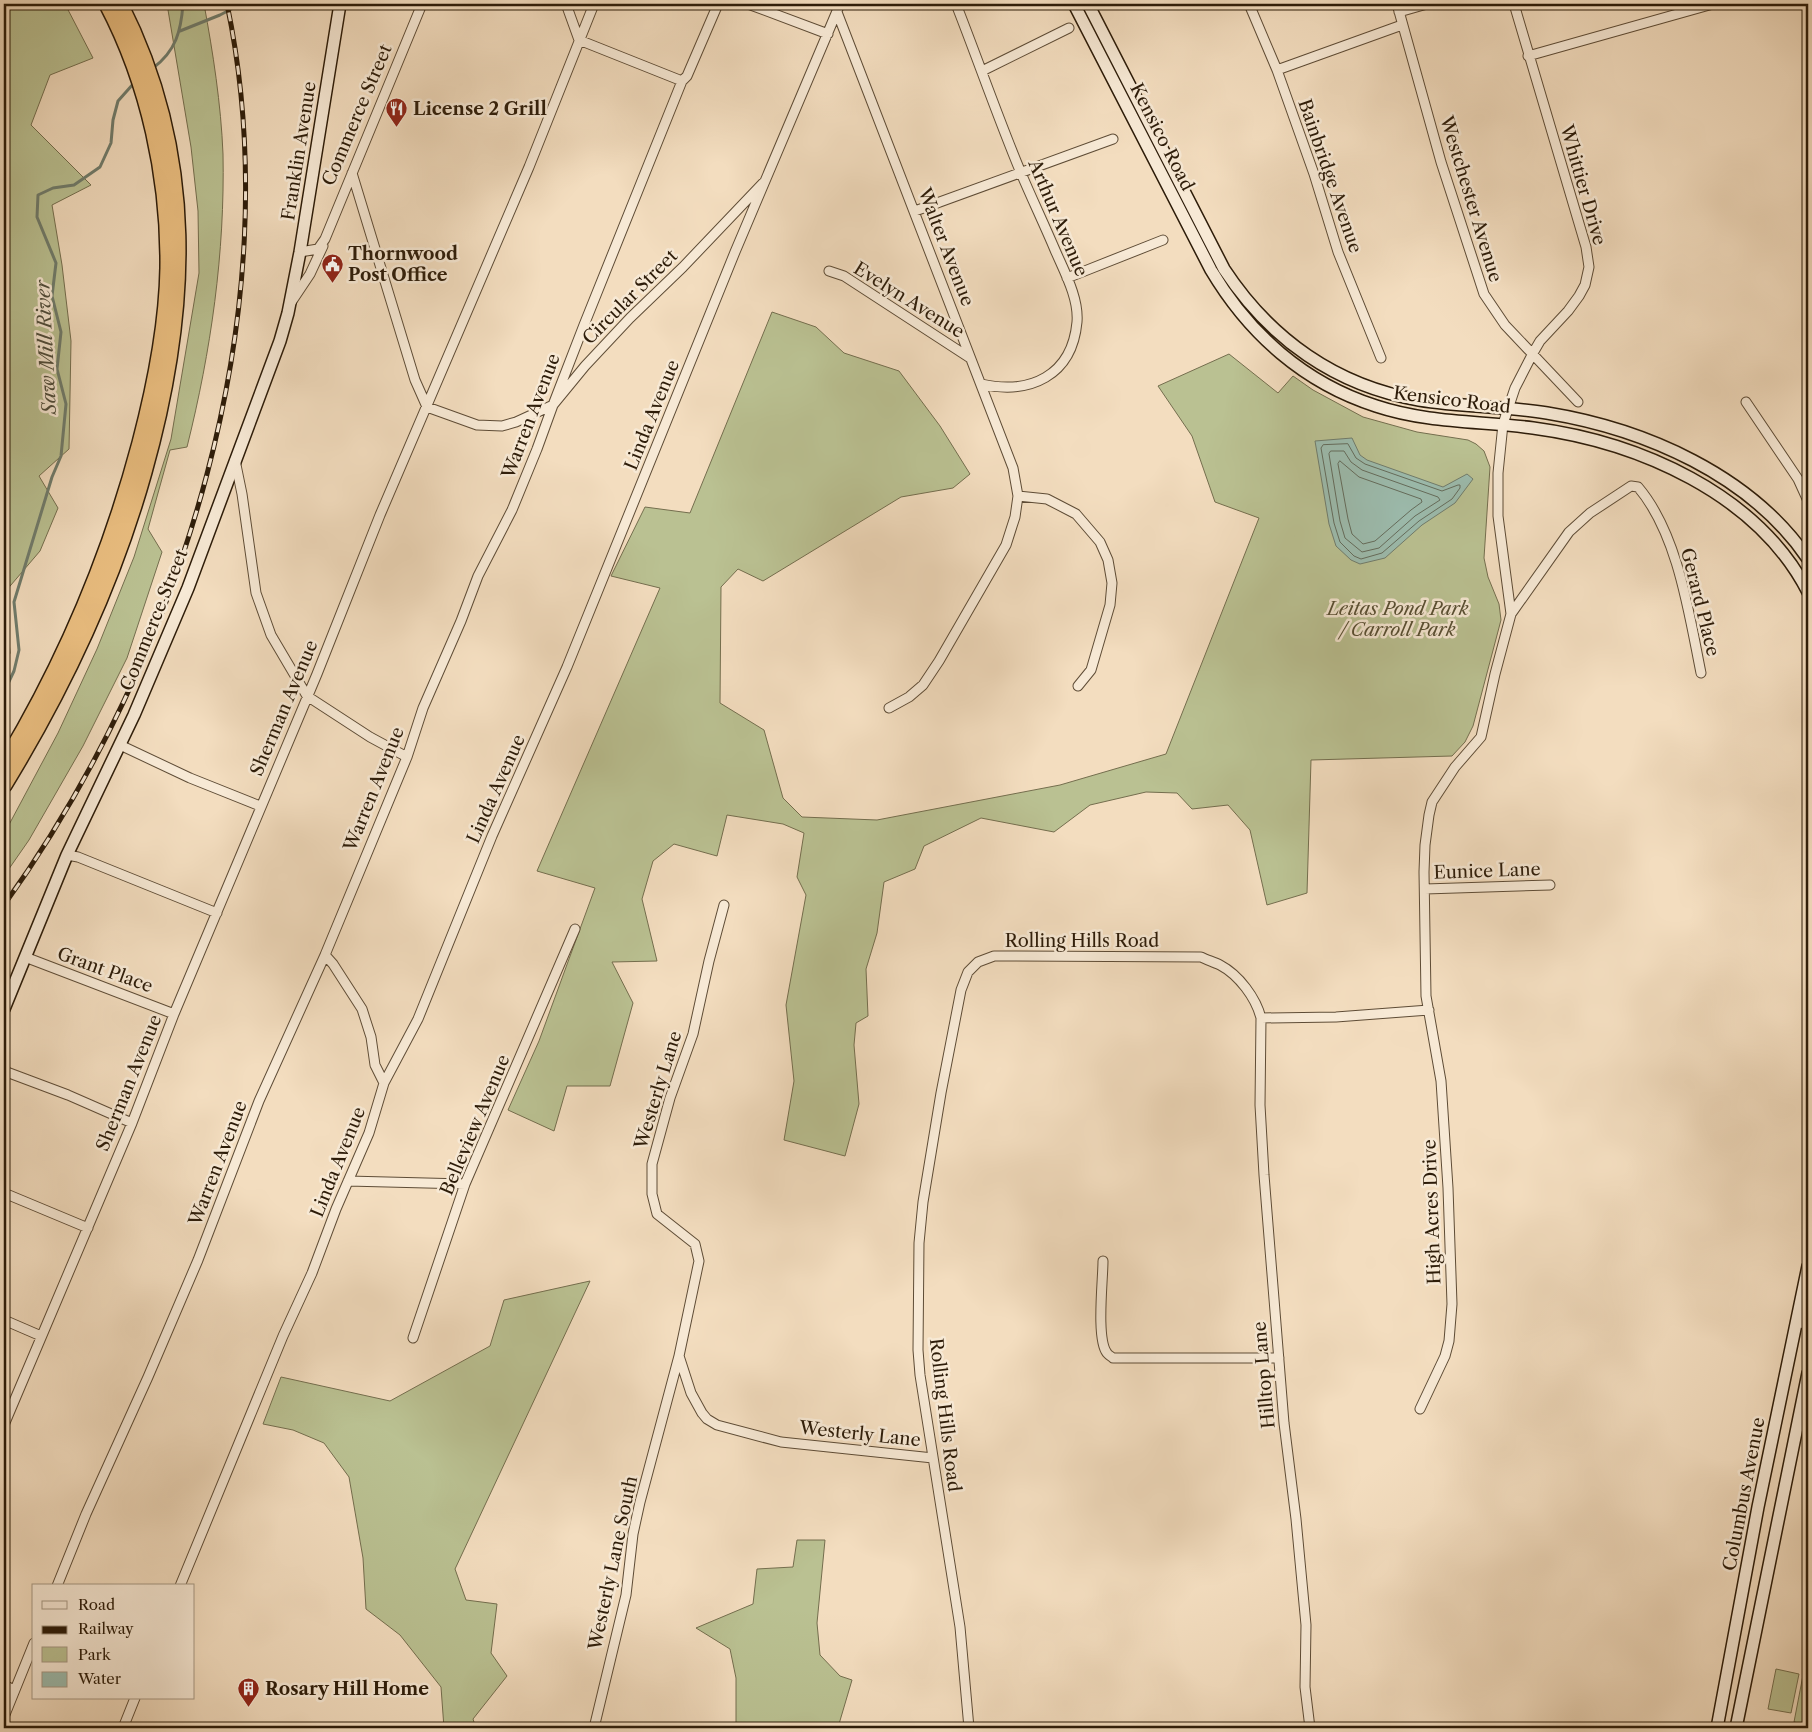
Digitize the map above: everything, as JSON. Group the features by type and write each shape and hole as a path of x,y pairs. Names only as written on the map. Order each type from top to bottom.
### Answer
{"highway":[{"path":"107,4 139,62"},
{"path":"4,785 50,705 97,607 129,522 150,452 175,328 178,238 171,164 164,129 148,92 120,4"},
{"path":"4,764 57,667 94,584 124,499 152,394 164,322 168,250 162,178 148,92"}],"street":[{"name":"Franklin Avenue","path":"290,304 340,4"},
{"name":"Commerce Street","path":"4,1009 67,855 120,745 188,588 280,341 290,304 310,274 422,4"},
{"path":"566,4 579,40 682,82"},
{"name":"Sherman Avenue","path":"4,1425 132,1123 174,1014 307,696 380,515 529,168 594,4"},
{"name":"Warren Avenue","path":"58,1584 86,1514 148,1378 198,1260 259,1101 325,955 406,757 423,708 461,621 478,576 516,501 552,405 682,82 687,76 718,4"},
{"path":"748,4 828,34"},
{"name":"Arthur Avenue","path":"956,4 1021,173 1067,278 1074,300 1077,321 1072,342 1061,365 1048,377 1034,383 995,387 981,384"},
{"name":"Kensico Road","path":"1074,4 1211,270 1236,308 1267,342 1293,364 1317,380 1342,393 1374,406 1431,419 1548,413 1589,422 1632,435 1685,457 1753,499 1778,522 1807,555"},
{"name":"Kensico Road","path":"1088,4 1216,255 1241,294 1267,323 1294,346 1342,376 1374,389 1429,402 1505,416 1545,430 1591,439 1634,453 1677,471 1712,490 1745,514 1768,536 1791,564"},
{"name":"Bainbridge Avenue","path":"1249,4 1276,70 1314,174 1332,236 1381,358"},
{"path":"1398,8 1427,4"},
{"name":"Whittier Drive","path":"1505,416 1515,388 1540,341 1579,296 1585,285 1589,267 1586,247 1514,4"},
{"path":"1528,56 1713,4"},
{"name":"Linda Avenue","path":"181,1584 283,1336 312,1274 369,1133 384,1083 418,1019 492,836 570,658 735,252 839,8"},
{"name":"Walter Avenue","path":"839,8 1013,468 1018,496 1015,517 1006,545 939,661 924,684 909,697 889,708"},
{"name":"Westchester Avenue","path":"1398,8 1441,162 1484,294 1505,325 1578,402"},
{"path":"1276,70 1402,25"},
{"path":"982,71 1069,28"},
{"path":"915,211 1113,139"},
{"path":"352,173 415,380 428,407"},
{"name":"Circular Street","path":"428,407 477,425 502,426 516,422 552,405 630,318 683,267 767,179"},
{"path":"300,252 318,249 325,239"},
{"path":"1067,278 1163,240"},
{"name":"Evelyn Avenue","path":"829,271 844,276 971,358"},
{"path":"1746,402 1798,479 1808,502"},
{"path":"1261,1018 1336,1017 1429,1010 1426,996 1425,845 1432,802 1455,767 1481,738 1511,614 1498,516 1498,473 1505,416"},
{"path":"235,460 242,494 256,593 270,635 307,696 370,738 406,757"},
{"name":"Gerard Place","path":"1511,614 1569,532 1590,513 1631,486 1638,487 1645,495 1675,556 1685,593 1701,673"},
{"path":"1018,496 1047,499 1076,514 1100,542 1108,560 1112,582 1110,605 1091,670 1078,686"},
{"path":"1807,555 1791,564 1808,592"},
{"path":"120,745 190,778 260,806"},
{"path":"67,855 78,856 217,914"},
{"name":"Eunice Lane","path":"1425,889 1550,884"},
{"name":"Westerly Lane","path":"658,1433 679,1356 699,1254 695,1244 657,1214 652,1194 652,1164 670,1098 693,1034 724,905"},
{"name":"Belleview Avenue","path":"413,1338 465,1184 575,929"},
{"path":"325,955 333,964 362,1009 375,1065 384,1083"},
{"name":"Rolling Hills Road","path":"969,1728 960,1627 920,1375 918,1350 919,1243 922,1202 961,990 968,972 978,962 994,956 1201,958 1221,966 1233,975 1257,1004 1261,1018"},
{"name":"Grant Place","path":"25,957 174,1014"},
{"name":"High Acres Drive","path":"1420,1409 1445,1356 1449,1341 1452,1304 1448,1188 1441,1080 1429,1010"},
{"name":"Hilltop Lane","path":"1261,1018 1260,1096 1262,1145 1284,1423 1296,1519 1306,1625 1306,1687 1310,1728"},
{"path":"4,1071 132,1123"},
{"path":"348,1181 465,1184"},
{"path":"4,1193 88,1228"},
{"path":"1103,1261 1100,1331 1104,1347 1113,1358 1279,1358"},
{"name":"Columbus Avenue","path":"1717,1728 1758,1507 1803,1318 1808,1266"},
{"path":"4,1320 41,1336"},
{"name":"Westerly Lane","path":"679,1356 691,1393 702,1413 707,1419 717,1424 780,1442 933,1458"},
{"path":"1736,1728 1808,1373"},
{"name":"Westerly Lane South","path":"594,1728 626,1595 633,1534 658,1433"},
{"path":"4,1717 32,1647"},
{"path":"4,1685 14,1690"},
{"path":"123,1728 135,1700"}],"green space":[{"path":"4,4 65,4 93,58 50,75 31,125 91,185 52,205 62,265 71,341 69,449 39,476 58,508 40,551 5,592 10,653 4,669"},
{"path":"167,4 204,4 220,116 223,154 222,228 215,302 203,375 187,447 170,450 148,529 162,552 127,658 83,746 29,840 4,876 4,834 58,733 97,649 134,557 171,439 199,273 198,211 191,147"},
{"name":"Leitas Pond Park / Carroll Park","path":"772,312 816,327 844,353 899,371 940,426 970,474 953,488 901,497 763,581 738,569 721,587 720,703 764,730 783,798 802,817 877,820 1060,785 1166,754 1259,518 1215,502 1192,436 1158,386 1229,354 1278,393 1293,376 1313,390 1363,417 1417,432 1468,440 1484,451 1490,467 1484,558 1488,577 1499,604 1501,620 1473,726 1465,742 1452,756 1311,760 1307,893 1267,905 1250,830 1228,805 1192,809 1177,793 1146,792 1090,805 1054,832 981,818 924,846 915,869 884,882 877,933 866,969 868,1016 856,1023 854,1045 859,1104 845,1156 784,1140 794,1081 786,1005 806,895 797,877 804,833 783,824 727,815 717,856 674,844 653,861 642,899 657,961 612,962 633,1003 610,1086 567,1086 554,1131 508,1110 539,1041 595,888 537,871 660,588 611,576 645,507 690,513"},
{"path":"590,1281 455,1569 466,1600 497,1604 491,1653 507,1676 473,1719 476,1728 444,1728 441,1687 400,1635 366,1609 363,1558 349,1477 324,1443 293,1430 263,1424 281,1377 390,1401 490,1346 504,1300"},
{"path":"797,1540 825,1540 817,1623 820,1655 840,1676 852,1680 839,1724 840,1728 736,1728 736,1678 730,1649 696,1628 753,1604 757,1569 793,1567"},
{"path":"1776,1669 1799,1674 1791,1713 1768,1709"},
{"path":"1804,1670 1808,1671 1808,1725 1794,1722"}],"water":[{"path":"1352,438 1360,455 1367,460 1443,487 1467,474 1473,479 1455,503 1422,525 1385,558 1360,564 1351,560 1336,546 1329,524 1315,441"}],"waterway":[{"name":"Saw Mill River","path":"153,68 167,55 176,40 181,23 183,4"},
{"path":"180,31 220,15 241,4"},
{"name":"Saw Mill River","path":"4,692 14,671 19,650 14,602 52,477 61,456 66,404 57,369 61,332 52,296 56,263 37,217 38,195 53,188 74,185 100,167 111,143 113,120 118,101 134,83"}],"railway":[{"path":"4,905 68,807 123,702 170,591 207,475 232,357 244,238 243,120 227,4"}],"place":[{"name":"License 2 Grill","path":"397,128"},
{"name":"Thornwood Post Office","path":"332,283"},
{"name":"Rosary Hill Home","path":"249,1708"}]}
